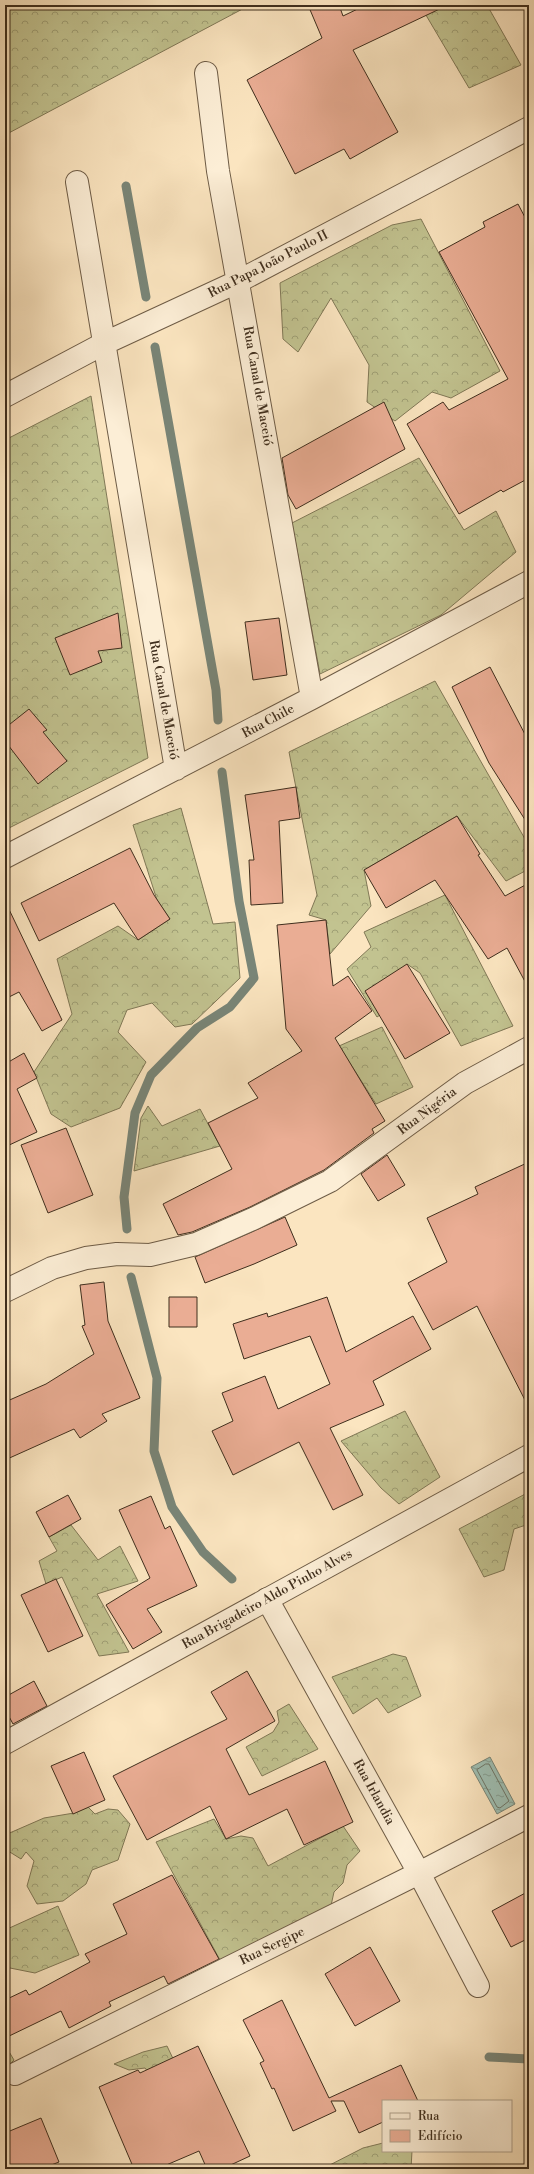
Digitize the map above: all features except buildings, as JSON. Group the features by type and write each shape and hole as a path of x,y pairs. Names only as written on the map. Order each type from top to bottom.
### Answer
{"street":[{"name":"Rua Canal de Maceió","path":"206,73 218,171 239,281 312,698"},
{"name":"Rua Papa João Paulo II","path":"5,396 103,344 239,281 529,128"},
{"name":"Rua Canal de Maceió","path":"76,182 176,769"},
{"name":"Rua Chile","path":"5,858 312,698 529,582"},
{"name":"Rua Nigéria","path":"5,1291 52,1268 86,1258 117,1254 150,1254 196,1244 255,1218 330,1181 465,1083 529,1048"},
{"name":"Rua Brigadeiro Aldo Pinho Alves","path":"5,1743 529,1456"},
{"name":"Rua Irlandia","path":"267,1599 419,1873 478,1986"},
{"name":"Rua Sergipe","path":"15,2074 419,1873 529,1816"}],"green space":[{"path":"5,5 250,5 5,135"},
{"path":"420,5 487,5 521,65 469,88"},
{"path":"421,219 500,371 451,398 432,392 395,421 367,402 369,365 331,298 298,352 283,339 280,283 392,225"},
{"path":"91,396 148,758 5,830 5,440"},
{"path":"419,458 464,530 496,511 516,552 441,615 320,674 292,523"},
{"path":"435,681 529,846 529,869 506,881 457,816 364,870 371,906 330,954 326,920 309,915 317,895 289,752"},
{"path":"181,808 213,924 235,922 240,978 192,1024 175,1027 152,1003 127,1010 118,1032 146,1062 120,1108 71,1127 51,1114 34,1072 72,1014 57,959 118,926 138,940 170,919 157,900 133,825"},
{"path":"445,895 513,1026 461,1046 420,973 407,964 392,1007 377,1017 347,969 371,947 364,932"},
{"path":"382,1027 413,1087 376,1104 339,1046"},
{"path":"148,1106 162,1126 200,1109 220,1146 134,1171 141,1118"},
{"path":"405,1411 440,1477 399,1504 381,1488 341,1441"},
{"path":"529,1492 529,1524 514,1529 504,1570 484,1577 459,1529"},
{"path":"71,1525 98,1560 120,1546 138,1581 97,1594 129,1652 99,1656 62,1577 46,1584 39,1561 57,1551 49,1537"},
{"path":"393,1654 406,1657 421,1696 388,1713 377,1698 353,1714 332,1677"},
{"path":"289,1704 318,1749 262,1776 246,1747 273,1732 279,1722 277,1711"},
{"path":"88,1807 95,1814 108,1809 118,1810 130,1824 118,1860 92,1870 86,1884 63,1901 37,1904 27,1886 34,1861 26,1852 21,1859 5,1849 5,1835 44,1818 74,1813"},
{"path":"214,1819 226,1839 241,1836 253,1838 268,1866 343,1826 360,1851 347,1865 343,1883 334,1892 330,1910 220,1960 156,1842"},
{"path":"58,1906 79,1955 35,1973 5,1967 5,1930"},
{"path":"5,2045 14,2060 5,2069"},
{"path":"167,2046 188,2090 153,2078 145,2068 129,2070 114,2064 143,2052"},
{"path":"382,2143 382,2152 412,2152 411,2169 322,2169 363,2148"}],"water":[{"path":"490,1757 515,1804 497,1814 471,1767"}],"waterway":[{"path":"126,186 146,297"},
{"path":"155,347 216,690 218,720"},
{"path":"127,1229 124,1197 135,1113 151,1075 197,1028 230,1007 254,978 239,901 222,772"},
{"path":"131,1277 157,1378 154,1451 172,1507 203,1552 232,1579"},
{"path":"489,2057 529,2059"}]}
